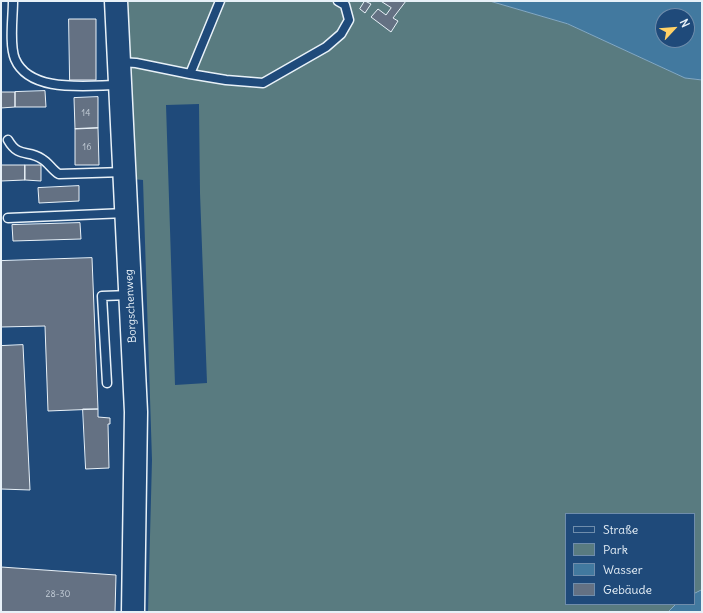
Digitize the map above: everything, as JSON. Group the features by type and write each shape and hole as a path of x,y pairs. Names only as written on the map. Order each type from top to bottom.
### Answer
{"main road":[{"name":"Borgschenweg","path":"116,1 122,85 136,412 133,612"}],"lane":[{"path":"13,1 13,50 15,59 24,71 39,80 58,86 122,85"},
{"path":"190,74 220,1"},
{"path":"120,62 136,63 226,80 263,83 326,47 341,34 349,20 344,5 338,1"},
{"path":"8,140 16,151 41,158 52,170 59,174 125,172"},
{"path":"8,218 127,213"},
{"path":"107,383 102,296 131,295"}],"green space":[{"path":"124,1 490,1 568,24 685,78 702,80 702,590 695,594 695,513 565,513 565,605 675,605 668,612 148,612 152,460 143,180 133,179","holes":["199,104 200,193 207,383 175,385 166,105"]}],"water":[{"path":"490,1 702,1 702,80 685,78 568,24"},
{"path":"702,590 702,612 668,612 675,605 695,605 695,594"}],"building":[{"path":"365,1 371,4 365,13 360,9"},
{"path":"381,1 406,1 393,18 398,21 391,32 371,17 378,9 386,15 391,8"},
{"path":"69,19 96,19 96,80 70,80"},
{"path":"45,91 46,107 15,107 15,92"},
{"path":"1,92 15,92 15,107 1,108"},
{"path":"98,97 98,128 75,129 74,98"},
{"path":"98,128 99,165 75,165 75,129"},
{"path":"1,165 25,165 25,180 1,181"},
{"path":"25,165 41,165 41,181 25,180"},
{"path":"79,186 79,201 39,203 38,188"},
{"path":"80,223 81,239 13,241 12,225"},
{"path":"92,258 98,409 48,411 45,326 1,327 1,261"},
{"path":"23,345 30,490 1,489 1,346"},
{"path":"83,409 98,409 98,417 110,418 110,424 108,424 109,468 86,469"},
{"path":"1,567 116,575 115,612 1,612"}]}
